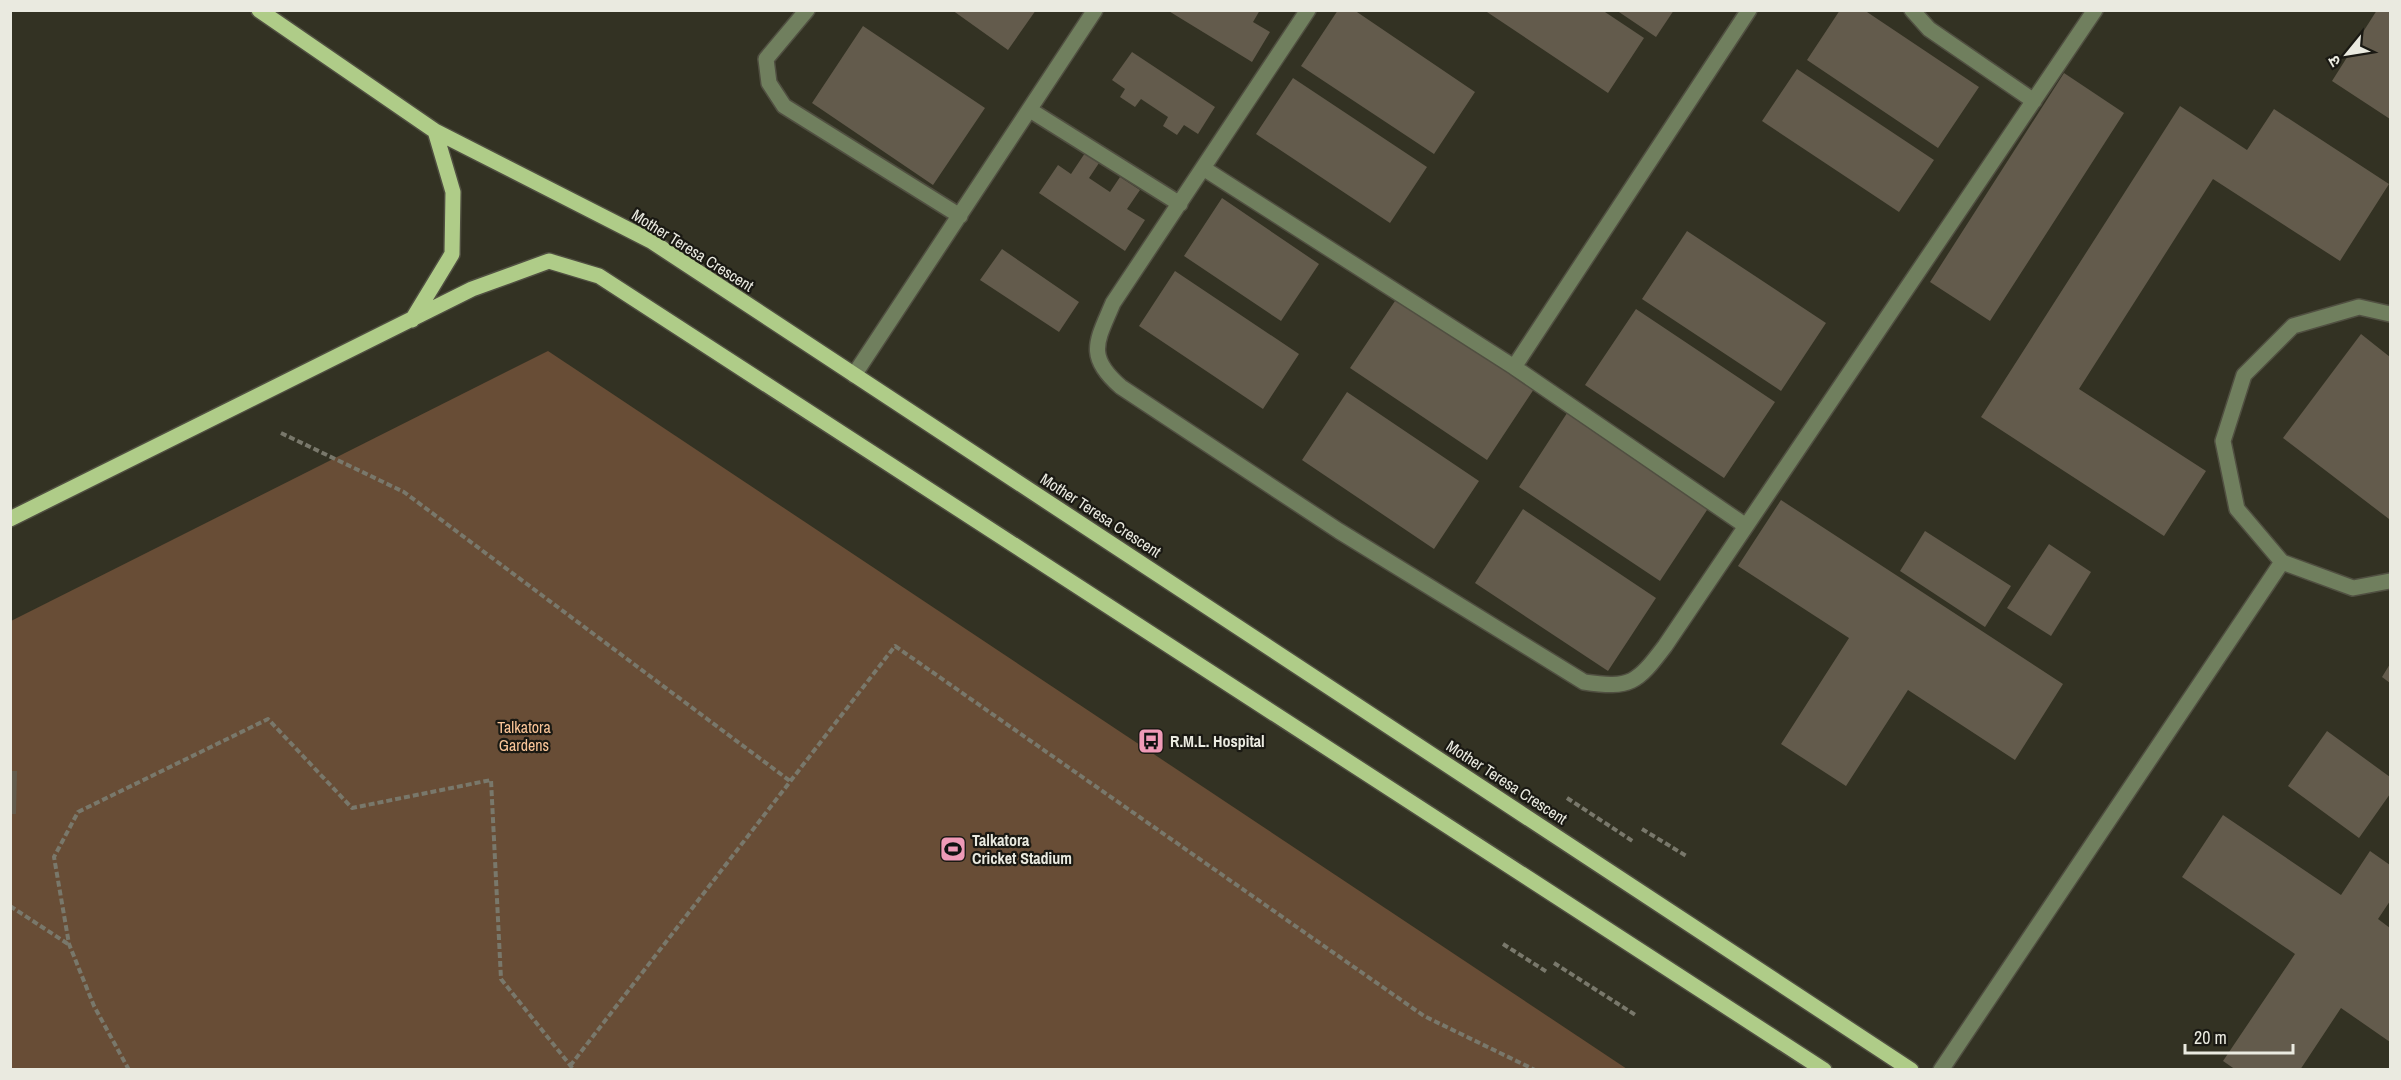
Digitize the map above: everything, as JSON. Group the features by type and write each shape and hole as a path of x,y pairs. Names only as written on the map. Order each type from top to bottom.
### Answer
{"main road":[{"name":"Mother Teresa Crescent","path":"259,10 435,131 651,241 1911,1070"},
{"path":"412,320 452,254 453,192 435,131"},
{"path":"10,519 472,290 549,261 599,276 1824,1070"}],"street":[{"path":"807,10 766,59 769,83 784,106 960,216"},
{"path":"854,375 1095,10"},
{"path":"1514,367 1749,10"},
{"path":"1912,10 1929,29 2034,101"},
{"path":"1301,13 1203,168 1113,303 1098,339 1097,358 1105,374 1121,387 1339,531 1584,682 1609,686 1642,675 1746,526 2095,10"},
{"path":"1030,110 1179,204"},
{"path":"1203,168 1514,367 1746,526"},
{"path":"2391,314 2359,307 2293,326 2244,375 2223,441 2237,509 2282,562 2353,588 2391,581"},
{"path":"1941,1070 2282,562"}],"path":[{"path":"281,433 404,492 790,781"},
{"path":"129,1070 94,1006 69,944 54,857 78,812 268,719 352,808 491,780 501,979 572,1068 895,646 1424,1016 1534,1067 1535,1070"},
{"path":"1567,798 1634,842"},
{"path":"1642,829 1688,858"},
{"path":"10,906 69,944"},
{"path":"1503,944 1547,972"},
{"path":"1554,963 1637,1017"}],"green space":[{"name":"Talkatora Gardens","path":"548,351 1627,1069 11,1070 11,621"}],"building":[{"path":"952,10 1036,10 1008,50"},
{"path":"1167,10 1260,10 1253,22 1270,32 1252,62"},
{"path":"1338,10 1354,10 1475,92 1434,154 1301,66"},
{"path":"1484,10 1602,10 1644,38 1608,93"},
{"path":"1616,10 1674,10 1656,37"},
{"path":"1840,10 1864,10 1979,87 1938,148 1807,60"},
{"path":"2377,10 2390,10 2390,119 2332,81"},
{"path":"863,26 985,108 933,185 812,103"},
{"path":"1132,52 1215,107 1198,134 1184,125 1177,135 1163,126 1168,117 1141,99 1135,107 1120,97 1125,89 1112,80"},
{"path":"1797,69 1934,160 1899,212 1762,121"},
{"path":"2064,73 2124,113 1990,321 1930,282"},
{"path":"1293,78 1427,167 1390,223 1256,134"},
{"path":"2180,106 2247,150 2274,109 2389,184 2340,261 2213,179 2079,389 2206,471 2164,536 1981,417"},
{"path":"1085,153 1099,163 1089,178 1110,192 1120,177 1140,190 1127,209 1145,220 1125,251 1039,193 1058,165 1071,174"},
{"path":"1222,198 1319,264 1281,321 1184,256"},
{"path":"1687,231 1826,323 1781,391 1642,299"},
{"path":"1002,249 1079,302 1059,332 980,280"},
{"path":"1175,271 1299,354 1263,409 1139,326"},
{"path":"1399,295 1536,386 1487,460 1350,368"},
{"path":"1636,309 1775,402 1724,478 1585,385"},
{"path":"2361,334 2390,357 2389,519 2283,438"},
{"path":"1347,392 1479,481 1434,549 1302,460"},
{"path":"1569,410 1711,504 1660,581 1519,487"},
{"path":"1781,500 2063,684 2015,760 1908,690 1846,786 1781,744 1849,638 1738,566"},
{"path":"1523,509 1656,598 1608,671 1475,583"},
{"path":"1925,531 2011,586 1985,627 1900,571"},
{"path":"2049,544 2091,572 2051,636 2007,608"},
{"path":"2390,664 2390,683 2382,677"},
{"path":"2327,731 2390,777 2390,794 2359,838 2288,786"},
{"path":"10,771 17,771 16,814 10,814"},
{"path":"2223,815 2341,895 2370,851 2390,865 2390,901 2378,919 2390,928 2390,1042 2341,1008 2300,1070 2236,1070 2223,1061 2295,954 2182,877"}],"place":[{"name":"R.M.L. Hospital","path":"1151,741"},
{"name":"Talkatora Cricket Stadium","path":"953,849"}]}
